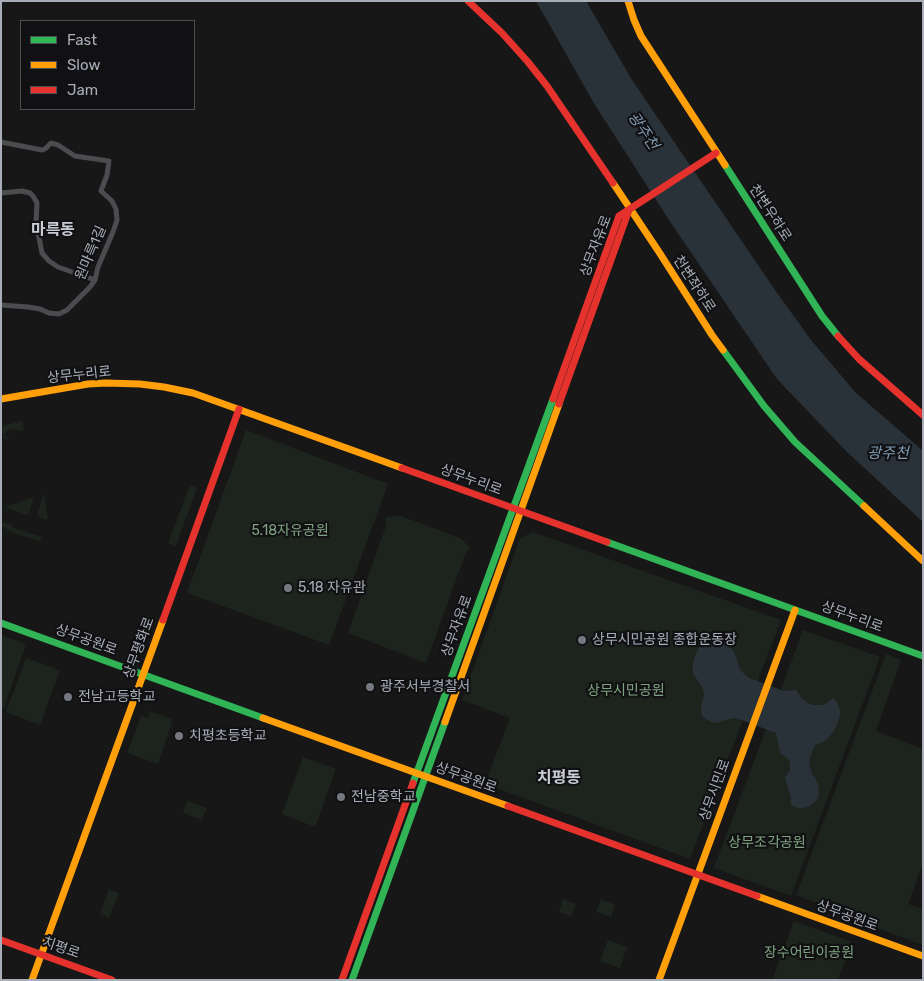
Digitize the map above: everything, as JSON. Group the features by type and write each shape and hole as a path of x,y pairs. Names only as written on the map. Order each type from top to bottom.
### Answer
{"street":[{"name":"천변좌하로","path":"468,1 502,33 547,86 659,252 712,335 764,406 795,442 923,561"},
{"name":"천변우하로","path":"628,1 641,36 813,303 834,332 859,359 923,415"},
{"name":"원마륵1길","path":"1,142 42,150 51,143 58,145 75,156 110,161 101,190 112,201 116,209 117,220 98,267 95,280 67,310 58,314 28,307 1,305"},
{"path":"629,210 716,153"},
{"path":"1,192 22,191 30,193 38,203 36,222 42,253 49,261 58,266 95,280"},
{"name":"상무자유로","path":"352,980 620,216 629,210"},
{"name":"상무누리로","path":"1,399 54,388 88,384 124,383 182,390 923,656"},
{"name":"상무평화로","path":"32,980 239,409"},
{"name":"상무자유로","path":"342,980 417,773 516,510"},
{"name":"상무시민로","path":"660,980 795,610"},
{"name":"상무공원로","path":"1,623 923,956"},
{"name":"치평로","path":"1,940 112,980"}],"green space":[{"path":"22,421 24,430 12,429 7,431 4,434 5,437 12,438 4,440 1,426"},
{"name":"5.18자유공원","path":"246,430 388,484 329,645 187,593"},
{"path":"190,485 197,488 176,546 168,543"},
{"path":"44,493 48,520 37,515"},
{"path":"34,497 28,515 5,507"},
{"path":"401,516 460,538 470,547 465,555 426,663 348,633 386,526 385,517"},
{"path":"1,522 11,525 13,528 42,537 40,541 14,533 1,526"},
{"name":"상무시민공원","path":"533,532 781,620 690,859 485,784 510,718 462,700 520,538"},
{"name":"상무조각공원","path":"803,630 880,657 791,896 714,868"},
{"path":"1,635 26,644 4,708 1,707"},
{"path":"886,654 901,660 876,731 923,749 923,863 908,904 923,909 923,945 796,895"},
{"path":"26,658 60,670 40,725 6,712"},
{"path":"150,711 171,719 172,723 158,764 127,753 141,716 148,718"},
{"path":"303,757 336,769 315,827 282,814"},
{"path":"187,801 207,808 202,820 183,813"},
{"path":"109,889 119,893 109,918 100,914"},
{"path":"563,899 576,904 571,916 559,912"},
{"path":"601,899 615,905 611,917 596,912"},
{"name":"장수어린이공원","path":"794,921 852,942 838,980 772,980"},
{"path":"608,940 627,947 620,968 600,961"}],"water":[{"name":"광주천","path":"536,1 586,1 632,80 811,340 855,392 923,451 923,522 847,452 777,379 669,220 595,105"},
{"path":"724,644 733,650 740,670 749,678 784,691 796,690 802,699 813,705 824,705 833,698 836,701 840,710 837,725 826,740 815,745 810,757 810,768 818,783 819,794 818,798 810,806 800,809 791,805 791,798 785,778 790,770 790,762 780,753 776,733 736,718 717,723 703,717 701,708 704,695 703,689 693,673 693,663 699,648 704,645"}],"traffic: fast":[{"path":"725,165 822,316 838,336"},
{"path":"723,350 764,406 795,442 864,506"},
{"path":"413,783 553,399"},
{"path":"607,542 923,656"},
{"path":"1,623 263,718"},
{"path":"352,980 445,722"}],"traffic: slow":[{"path":"628,1 641,36 725,165"},
{"path":"613,183 723,350"},
{"path":"1,399 88,384 140,384 164,387 193,393 402,468"},
{"path":"445,722 559,404"},
{"path":"864,506 923,561"},
{"path":"659,980 795,610"},
{"path":"32,980 163,620"},
{"path":"263,718 508,806"},
{"path":"757,896 923,956"}],"traffic: jam":[{"path":"468,1 502,33 528,62 547,86 613,183"},
{"path":"553,399 619,216 716,153"},
{"path":"559,404 629,210"},
{"path":"838,336 859,359 923,415"},
{"path":"163,620 239,409"},
{"path":"402,468 607,542"},
{"path":"342,980 413,783"},
{"path":"508,806 757,896"},
{"path":"1,940 112,980"}],"place":[{"name":"5.18 자유관","path":"288,588"},
{"name":"상무시민공원 종합운동장","path":"582,640"},
{"name":"광주서부경찰서","path":"370,687"},
{"name":"전남고등학교","path":"68,697"},
{"name":"치평초등학교","path":"179,736"},
{"name":"전남중학교","path":"341,797"}],"district":[{"name":"마륵동","path":"53,230"},
{"name":"치평동","path":"559,778"}]}
